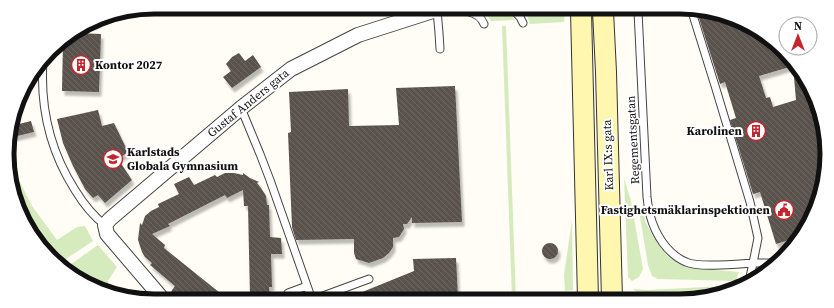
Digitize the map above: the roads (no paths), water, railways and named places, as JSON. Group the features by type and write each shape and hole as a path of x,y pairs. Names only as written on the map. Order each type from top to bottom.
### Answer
{"street":[{"name":"Gustaf Anders gata","path":"105,225 121,209 241,108 290,69 358,36 425,14"},
{"name":"Karl IX:s gata","path":"581,14 587,294"},
{"name":"Karl IX:s gata","path":"603,14 614,294"},
{"path":"105,225 107,234 158,294"}],"lane":[{"path":"437,14 440,50"},
{"path":"473,14 483,20 484,24"},
{"path":"517,14 523,23"},
{"name":"Regementsgatan","path":"638,14 647,197 649,214 655,231 663,244 686,263 700,265 767,263"},
{"path":"693,15 752,209 758,238 750,275"},
{"path":"43,70 43,101 54,149 69,181 80,198 97,219 105,225"},
{"path":"241,108 268,174 310,294"},
{"path":"328,294 369,279"},
{"path":"288,293 307,286"}],"place":[{"name":"Kontor 2027","path":"81,65"},
{"name":"Karolinen","path":"756,131"},
{"name":"Karlstads Globala Gymnasium","path":"113,159"},
{"name":"Fastighetsmäklarinspektionen","path":"784,210"}]}
